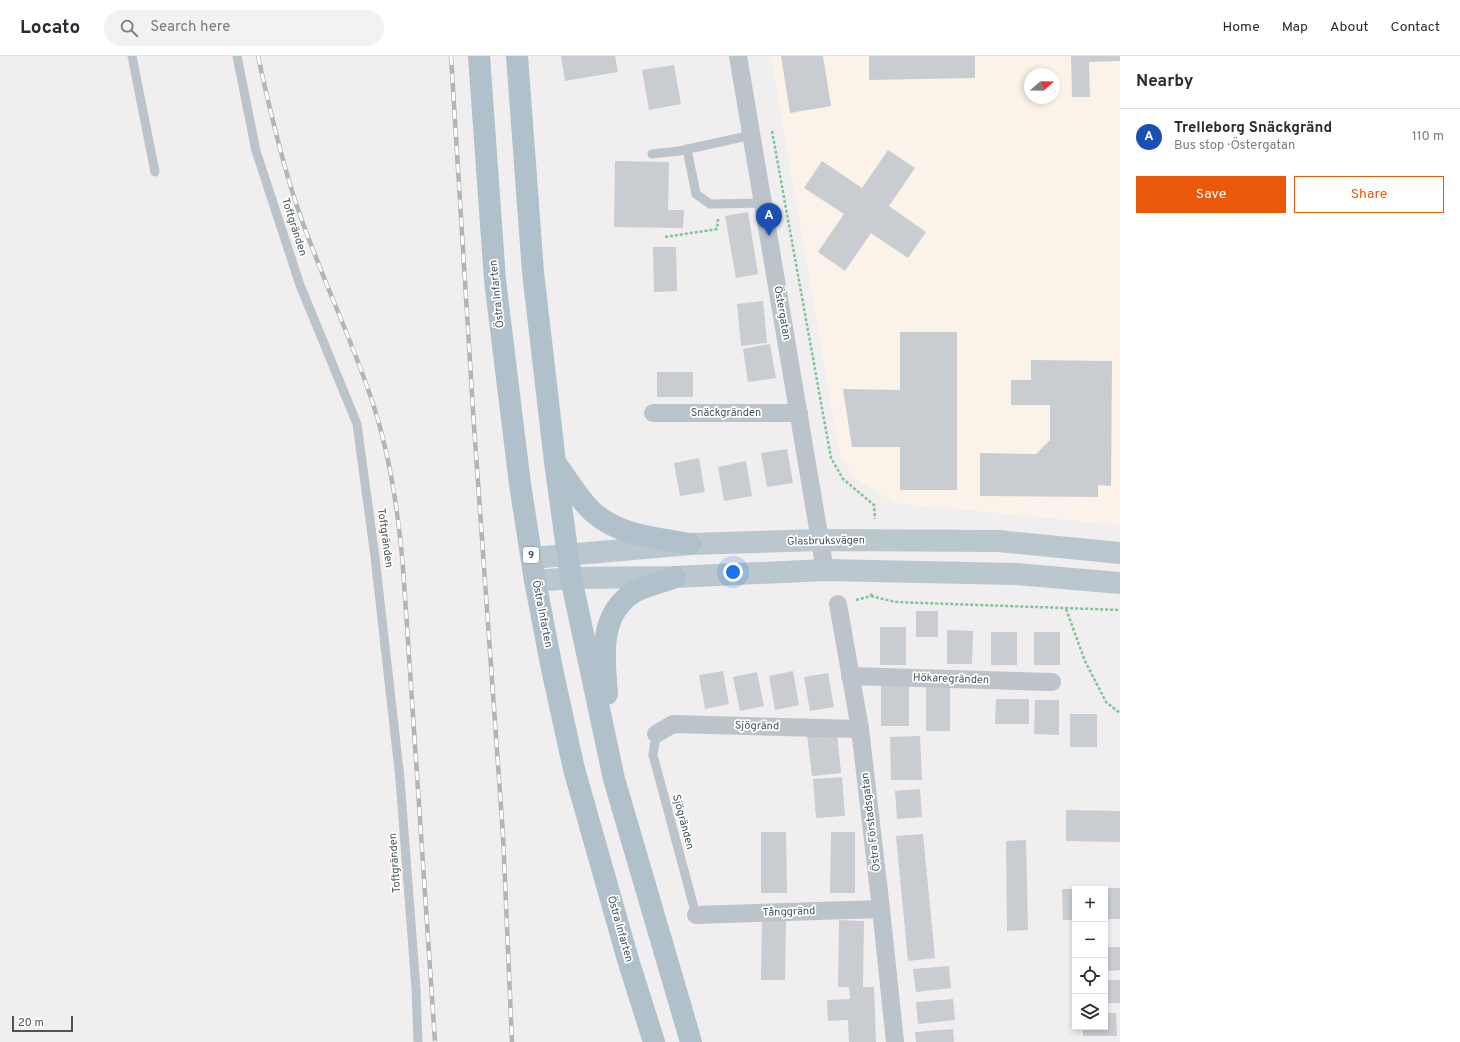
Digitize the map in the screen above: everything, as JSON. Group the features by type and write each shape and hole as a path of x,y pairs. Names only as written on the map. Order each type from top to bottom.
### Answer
{"main road":[{"name":"Östra Infarten","path":"479,56 495,280 520,484 535,581 552,669 574,769 629,963 654,1042"},
{"path":"517,56 533,272 555,462 571,578 614,779 691,1042"},
{"path":"555,462 578,495 594,513 612,525 632,533 690,544"},
{"name":"Glasbruksvägen","path":"532,558 690,544 820,540 998,540 1120,553"},
{"path":"535,581 571,578 675,578 825,570 1016,574 1120,583"},
{"path":"614,779 605,672 606,631 620,603 635,592 675,578"}],"street":[{"name":"Östergatan","path":"738,56 825,570"},
{"name":"Snäckgränden","path":"653,413 799,412"},
{"name":"Östra Förstadsgatan","path":"838,604 860,729 895,1042"},
{"name":"Hökaregränden","path":"850,676 1052,682"},
{"name":"Sjögränd","path":"656,734 673,724 860,729"},
{"name":"Tånggränd","path":"696,915 881,910"}],"lane":[{"path":"132,56 155,172"},
{"name":"Toftgränden","path":"237,56 256,151 300,285 357,424 375,557 400,779 416,989 418,1042"},
{"path":"652,154 687,149 752,135"},
{"path":"687,149 696,194 710,204 763,203"},
{"name":"Sjögränden","path":"656,734 653,755 696,915"}],"path":[{"path":"771,125 831,458 843,479 874,505 875,540"},
{"path":"665,237 717,229 718,204"},
{"path":"871,596 875,572"},
{"path":"838,604 871,596 895,602 1120,610"},
{"path":"1066,609 1085,661 1106,702 1120,713"}],"shaded area":[{"path":"771,56 1120,56 1120,525 894,503 855,478 840,456"}],"building":[{"path":"561,56 615,56 618,72 565,81"},
{"path":"781,56 823,56 831,106 790,113"},
{"path":"869,56 975,56 975,78 869,80"},
{"path":"1071,56 1120,56 1120,61 1089,62 1090,97 1072,97"},
{"path":"674,65 681,104 649,110 642,70"},
{"path":"888,150 915,168 889,206 926,232 908,258 871,233 845,271 818,252 844,214 804,188 822,161 862,188"},
{"path":"615,161 669,162 668,210 684,210 683,228 614,227"},
{"path":"748,212 758,274 736,278 725,216"},
{"path":"653,247 676,247 677,291 654,292"},
{"path":"763,301 767,343 741,346 737,304"},
{"path":"900,332 957,332 957,490 900,490 900,447 852,447 843,389 900,390"},
{"path":"770,344 776,378 748,382 743,349"},
{"path":"1031,360 1112,361 1111,486 1098,485 1098,497 980,496 980,453 1036,454 1050,440 1050,405 1011,405 1011,380 1031,380"},
{"path":"657,372 693,372 693,397 657,397"},
{"path":"787,449 793,483 767,487 761,453"},
{"path":"699,458 705,492 680,496 674,463"},
{"path":"746,461 752,496 724,501 718,467"},
{"path":"916,611 938,611 938,637 916,637"},
{"path":"880,627 906,627 906,665 880,665"},
{"path":"947,630 973,631 972,664 947,664"},
{"path":"991,632 1017,632 1017,665 991,665"},
{"path":"1034,632 1060,632 1060,665 1034,665"},
{"path":"723,671 729,704 705,709 699,675"},
{"path":"793,671 799,705 775,710 769,676"},
{"path":"757,672 764,706 740,711 733,677"},
{"path":"828,673 834,707 810,711 804,677"},
{"path":"881,685 909,685 909,726 881,726"},
{"path":"926,687 950,687 950,731 926,731"},
{"path":"996,699 1029,699 1029,724 995,724"},
{"path":"1035,700 1059,700 1059,735 1034,734"},
{"path":"1070,714 1097,714 1097,747 1070,747"},
{"path":"837,732 841,773 812,776 807,735"},
{"path":"920,736 922,780 891,780 890,737"},
{"path":"842,777 845,816 816,818 813,779"},
{"path":"920,789 922,817 897,819 895,791"},
{"path":"1066,810 1120,811 1120,842 1066,841"},
{"path":"761,832 786,832 787,893 761,893"},
{"path":"831,832 855,832 855,893 830,893"},
{"path":"923,834 935,958 908,961 896,836"},
{"path":"1026,840 1028,930 1007,931 1006,841"},
{"path":"1108,888 1120,888 1120,919 1108,919"},
{"path":"1062,889 1072,889 1072,920 1063,920"},
{"path":"762,918 786,919 785,980 761,980"},
{"path":"839,920 864,921 863,987 874,987 876,1042 849,1042 848,1020 828,1021 827,1000 850,999 849,987 838,987"},
{"path":"1108,947 1120,947 1120,970 1108,971"},
{"path":"949,966 951,988 916,992 913,969"},
{"path":"1108,980 1120,980 1120,1003 1108,1003"},
{"path":"953,999 955,1020 918,1024 916,1002"},
{"path":"1108,1013 1116,1013 1117,1036 1083,1036 1083,1030 1108,1030"},
{"path":"953,1029 954,1042 916,1042 915,1032"}],"railway":[{"path":"258,56 274,125 293,194 310,244 369,392 382,435 392,478 403,567 435,1042"},
{"path":"451,56 474,426 503,835 512,1042"}],"place":[{"name":"Trelleborg Snäckgränd","path":"769,236"}]}
